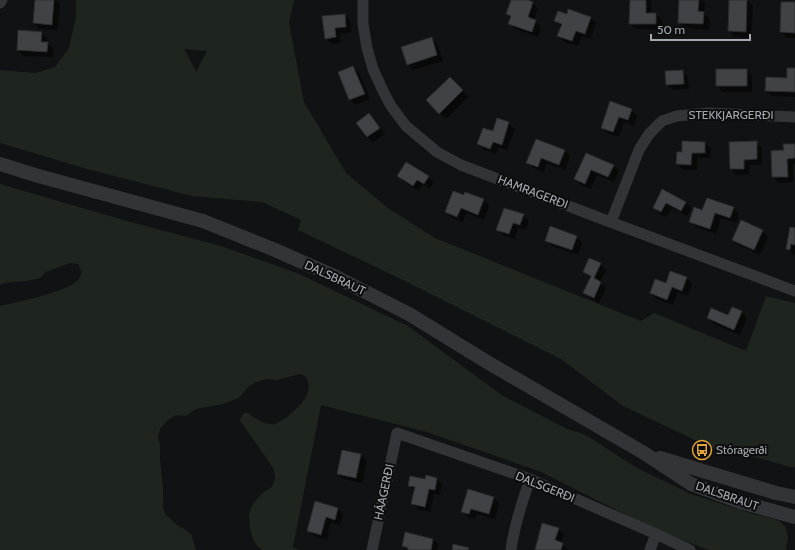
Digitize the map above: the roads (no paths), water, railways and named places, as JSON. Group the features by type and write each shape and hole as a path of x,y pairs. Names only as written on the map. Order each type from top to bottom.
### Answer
{"street":[{"name":"HAMRAGERÐI","path":"363,0 363,24 366,42 373,69 383,90 391,106 406,126 437,152 461,165 795,291"},
{"name":"STEKKJARGERÐI","path":"611,222 639,150 649,134 662,121 676,116 708,113 795,116"},
{"name":"DALSBRAUT","path":"0,164 203,221 334,276 409,314 487,362 644,453 691,484 740,502 795,517"},
{"name":"DALSGERÐI","path":"397,433 530,479 690,550"},
{"name":"HÁAGERÐI","path":"372,550 397,433"},
{"name":"DALSBRAUT","path":"644,453 776,493 795,496"},
{"path":"511,550 517,520 530,479"},
{"path":"650,550 656,534"}],"place":[{"name":"Stóragerði","path":"702,450"}]}
